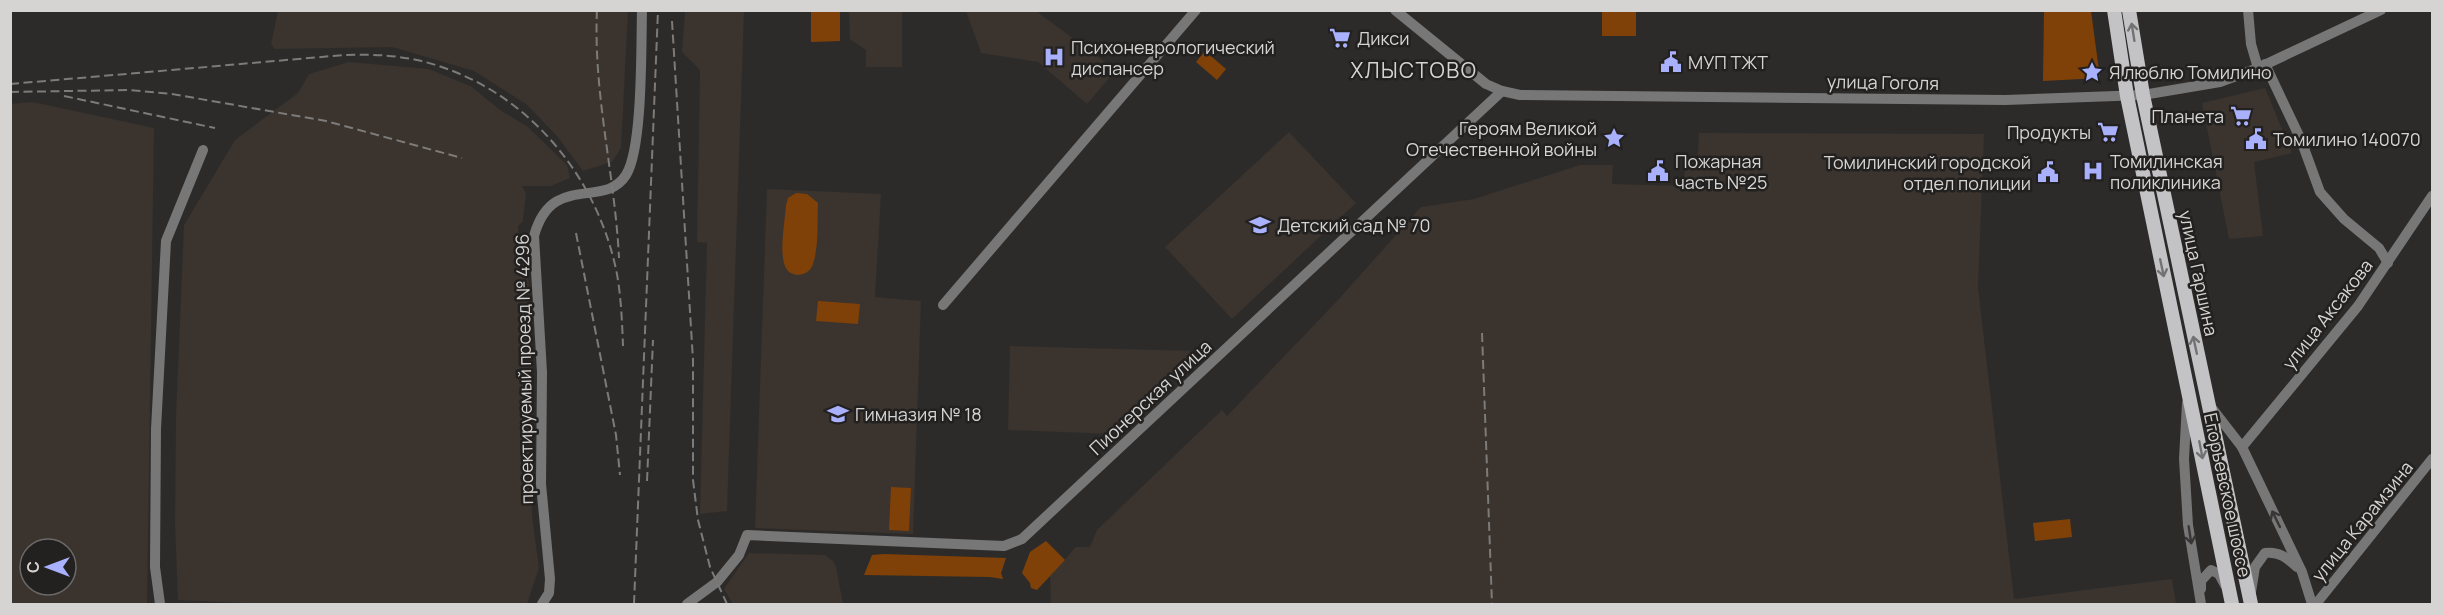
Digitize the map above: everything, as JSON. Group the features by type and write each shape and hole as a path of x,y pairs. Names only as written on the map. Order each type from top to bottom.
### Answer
{"main road":[{"name":"улица Гаршина","path":"2114,10 2127,96 2188,393"},
{"name":"улица Гаршина","path":"2130,10 2143,95 2207,402"},
{"name":"Егорьевское шоссе","path":"2188,393 2231,603"},
{"name":"Егорьевское шоссе","path":"2207,402 2251,602"}],"street":[{"name":"проектируемый проезд № 4296","path":"542,604 549,594 550,579 541,484 542,372 534,236 542,214 559,199 612,187 626,175 632,161 637,133 642,10"},
{"path":"943,305 1196,10"},
{"name":"улица Гоголя","path":"1395,10 1472,74 1502,91 1520,95 1714,95 2006,100 2143,95 2220,82 2262,66 2381,10"},
{"path":"2248,10 2251,44 2301,140 2320,192 2344,219 2379,248 2388,263"},
{"name":"Пионерская улица","path":"687,604 717,582 739,555 747,535 1004,546 1022,539 1502,91"},
{"path":"160,604 155,567 156,429 166,241 203,150"},
{"name":"улица Аксакова","path":"2242,447 2358,306 2433,196"},
{"path":"2188,393 2185,480 2188,525 2201,604 2201,581 2211,570 2219,574 2231,603"},
{"path":"2207,402 2242,447 2302,572 2312,604"},
{"name":"улица Карамзина","path":"2316,604 2433,459"},
{"path":"2251,602 2255,567 2265,553 2274,552 2283,555 2302,572"}],"shaded area":[{"path":"278,11 628,11 621,148 612,162 583,171 557,136 526,104 474,71 392,47 275,49 271,44"},
{"path":"685,11 744,11 727,511 700,514 707,243 697,242 700,70 682,52"},
{"path":"811,11 840,11 840,41 811,42"},
{"path":"849,11 902,11 902,67 866,67 866,50 850,39"},
{"name":"Психоневрологический диспансер","path":"966,11 1036,11 1116,70 1087,104 1038,62 981,53"},
{"path":"2044,11 2091,11 2100,78 2043,81"},
{"path":"1602,12 1636,12 1636,36 1602,36"},
{"path":"1205,51 1226,69 1217,80 1196,62"},
{"path":"349,62 429,69 472,87 500,110 528,127 567,165 570,178 551,186 522,186 526,193 523,221 518,226 519,255 527,259 532,339 532,515 539,568 527,604 269,604 178,600 175,524 176,416 184,225 235,140 298,93 309,74"},
{"path":"2265,88 2292,153 2254,162 2263,236 2229,239 2202,103"},
{"path":"33,102 154,128 147,604 11,604 10,104"},
{"name":"Детский сад № 70","path":"1289,132 1356,203 1232,319 1165,247"},
{"path":"1699,133 1984,134 1978,287 2014,599 2172,579 2176,604 1051,604 1050,576 1076,547 1090,547 1097,530 1222,410 1227,416 1337,301 1421,207 1474,199 1580,165 1613,165 1612,184 1684,186 1685,169 1697,169"},
{"name":"Гимназия № 18","path":"767,189 881,194 875,297 921,301 913,534 755,528"},
{"path":"796,193 807,194 818,203 815,257 808,272 799,275 787,270 782,253 786,205 788,198"},
{"path":"818,301 860,304 858,324 816,321"},
{"path":"1010,346 1196,351 1114,434 1008,430"},
{"path":"891,487 911,488 909,531 889,530"},
{"path":"2070,519 2072,537 2035,541 2033,523"},
{"path":"1046,541 1065,560 1037,590 1031,588 1022,573 1030,552"},
{"path":"749,553 825,555 833,561 836,567 843,604 733,604 724,589"},
{"path":"872,555 1006,558 1001,573 1003,579 864,575"}],"railway":[{"path":"597,10 598,73 619,258"},
{"path":"634,604 658,10"},
{"path":"672,21 693,360 693,480 698,520 710,567 727,604"},
{"path":"10,84 344,55 408,58 454,71 488,88 519,110 546,135 570,165 590,197 605,232 618,278 623,346"},
{"path":"10,92 129,90 172,94 326,121 462,158"},
{"path":"64,96 215,128"},
{"path":"576,233 616,435 620,475"},
{"path":"1482,333 1492,604"},
{"path":"647,481 653,340"}],"place":[{"name":"Дикси","path":"1340,38"},
{"name":"Психоневрологический диспансер","path":"1054,57"},
{"name":"МУП ТЖТ","path":"1671,62"},
{"name":"Я люблю Томилино","path":"2092,72"},
{"name":"Планета","path":"2241,116"},
{"name":"Продукты","path":"2108,132"},
{"name":"Героям Великой Отечественной войны","path":"1614,138"},
{"name":"Томилино 140070","path":"2256,139"},
{"name":"Пожарная часть №25","path":"1658,171"},
{"name":"Томилинская поликлиника","path":"2093,171"},
{"name":"Томилинский городской отдел полиции","path":"2048,172"},
{"name":"Детский сад № 70","path":"1260,225"},
{"name":"Гимназия № 18","path":"838,414"}],"district":[{"name":"ХЛЫСТОВО","path":"1414,70"}]}
